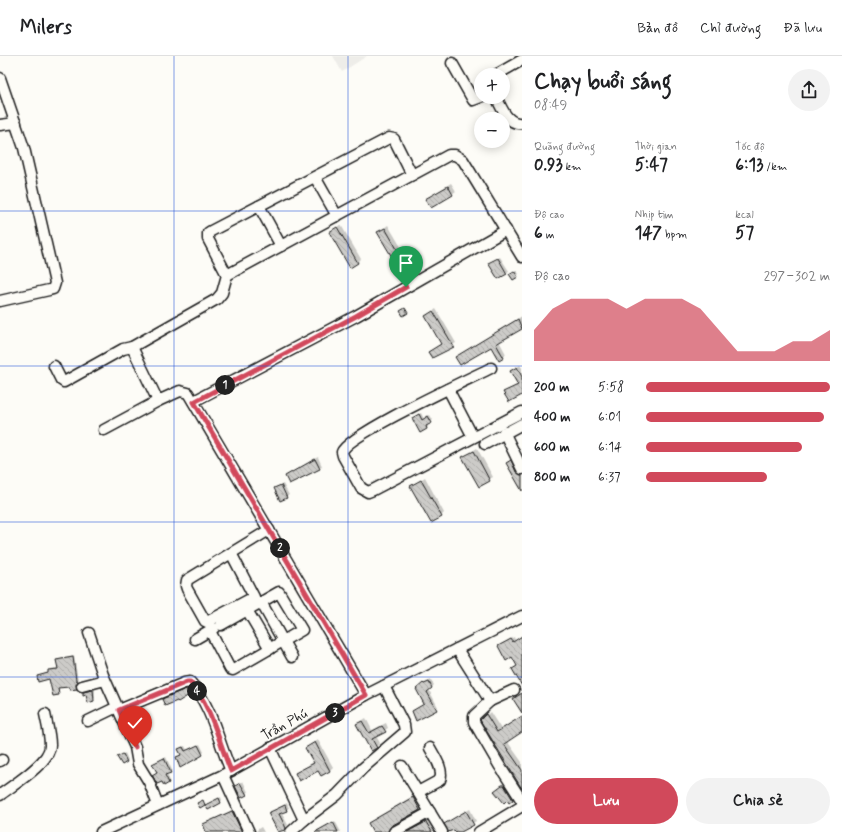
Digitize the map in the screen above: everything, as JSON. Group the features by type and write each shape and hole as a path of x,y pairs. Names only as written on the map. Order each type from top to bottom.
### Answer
{"street":[{"path":"508,68 522,60"},
{"path":"452,63 474,100"},
{"path":"0,78 16,123 36,195 55,286 49,290 0,301"},
{"path":"500,104 509,120 515,124 522,123"},
{"path":"0,125 16,123"},
{"path":"227,275 208,239 208,233 389,138 394,140 412,175"},
{"path":"54,366 61,380 64,382 123,349 132,347 220,297 227,275 448,156 455,155 463,160 522,257"},
{"path":"315,177 337,216"},
{"path":"259,206 281,246"},
{"path":"194,402 356,316 506,230"},
{"path":"132,347 158,401"},
{"path":"491,368 379,425 346,445 342,452 343,456 360,488 368,492 373,490 473,437 522,414"},
{"path":"448,389 473,437"},
{"path":"104,430 180,391 188,393 366,695"},
{"path":"485,444 504,432 522,424"},
{"path":"504,432 522,469"},
{"path":"219,621 204,621 187,589 186,582 269,530"},
{"path":"231,553 254,596 253,604 270,649"},
{"path":"195,639 210,631 219,621 236,611 276,593 280,593 302,630 233,670 230,670 210,631"},
{"path":"253,604 283,641 292,657"},
{"name":"Trần Phú","path":"101,832 227,773 366,695 522,616"},
{"path":"89,633 105,680 135,747 138,764 149,782 158,805"},
{"path":"457,649 490,701"},
{"path":"82,686 105,680"},
{"path":"88,721 118,708 190,682 197,691 214,722 227,773 248,832"},
{"path":"291,832 332,799 363,768 405,732 404,725 384,686"},
{"path":"514,690 490,701 478,710 474,716 474,722 522,801"},
{"path":"0,794 24,777 49,755 51,746 45,714"},
{"path":"270,748 304,820"},
{"path":"418,792 440,780 442,776 430,748"},
{"path":"402,766 442,832"},
{"path":"480,832 522,806"},
{"path":"394,832 430,812"}],"shaded area":[{"path":"333,56 367,56 342,72"}],"building":[{"path":"448,186 453,195 431,208 425,199"},
{"path":"337,227 358,263 350,268 329,232"},
{"path":"385,228 405,263 398,267 377,232"},
{"path":"498,258 507,274 498,279 488,263"},
{"path":"514,271 518,277 513,280 509,274"},
{"path":"405,308 408,313 403,316 400,311"},
{"path":"433,311 454,347 432,358 428,352 441,344 425,316"},
{"path":"518,319 522,329 496,344 504,358 499,361 491,347 460,365 455,357"},
{"path":"517,367 522,377 522,395 509,402 503,392 518,385 510,371"},
{"path":"419,414 422,420 428,416 432,423 426,426 427,429 420,433 412,418"},
{"path":"474,451 490,481 479,487 462,457"},
{"path":"315,459 320,469 289,484 285,476"},
{"path":"511,460 516,472 522,475 522,491 506,463"},
{"path":"421,480 442,517 431,523 410,486"},
{"path":"281,485 287,498 280,501 274,488"},
{"path":"522,636 522,686 512,669 517,666 512,657 506,661 498,646 511,639 513,642"},
{"path":"73,657 76,680 78,681 76,685 77,689 70,690 69,687 58,688 59,695 53,696 49,679 38,682 37,676 48,673 48,670 58,669 56,660"},
{"path":"429,682 432,688 427,692 437,710 416,721 412,711 424,704 416,689 423,683"},
{"path":"186,689 189,695 178,702 177,701 165,706 162,699"},
{"path":"93,690 94,701 88,703 86,695 83,696 83,692"},
{"path":"522,693 522,713 513,699"},
{"path":"486,714 497,732 522,716 522,732 504,744 522,770 522,789 480,720"},
{"path":"362,721 369,733 382,726 386,732 372,739 377,748 371,751 356,724"},
{"path":"315,742 330,771 321,776 318,771 299,781 295,773 314,763 305,748"},
{"path":"198,745 203,755 180,768 176,757 181,755 178,749 183,747 185,751"},
{"path":"123,754 127,762 122,765 117,757"},
{"path":"164,758 171,773 165,775 169,783 164,786 162,782 157,784 152,775 157,772 152,764"},
{"path":"240,783 247,795 241,798 235,786"},
{"path":"504,785 513,800 509,803 507,800 504,803 494,791"},
{"path":"413,797 420,810 391,826 388,832 373,832 368,823"},
{"path":"219,798 221,803 208,810 205,805"},
{"path":"203,800 205,805 200,808 197,803"},
{"path":"285,805 287,811 279,814 286,828 285,830 278,832 268,813"},
{"path":"232,811 242,832 206,832 203,824"},
{"path":"466,811 474,825 461,832 456,832 454,830 448,832 444,824"},
{"path":"333,822 338,832 315,832"},
{"path":"426,822 432,832 407,832"}],"route":[{"path":"135,747 119,710 187,682 190,682 197,691 214,722 217,735 231,771 366,695 194,402 356,316 406,287"}]}
